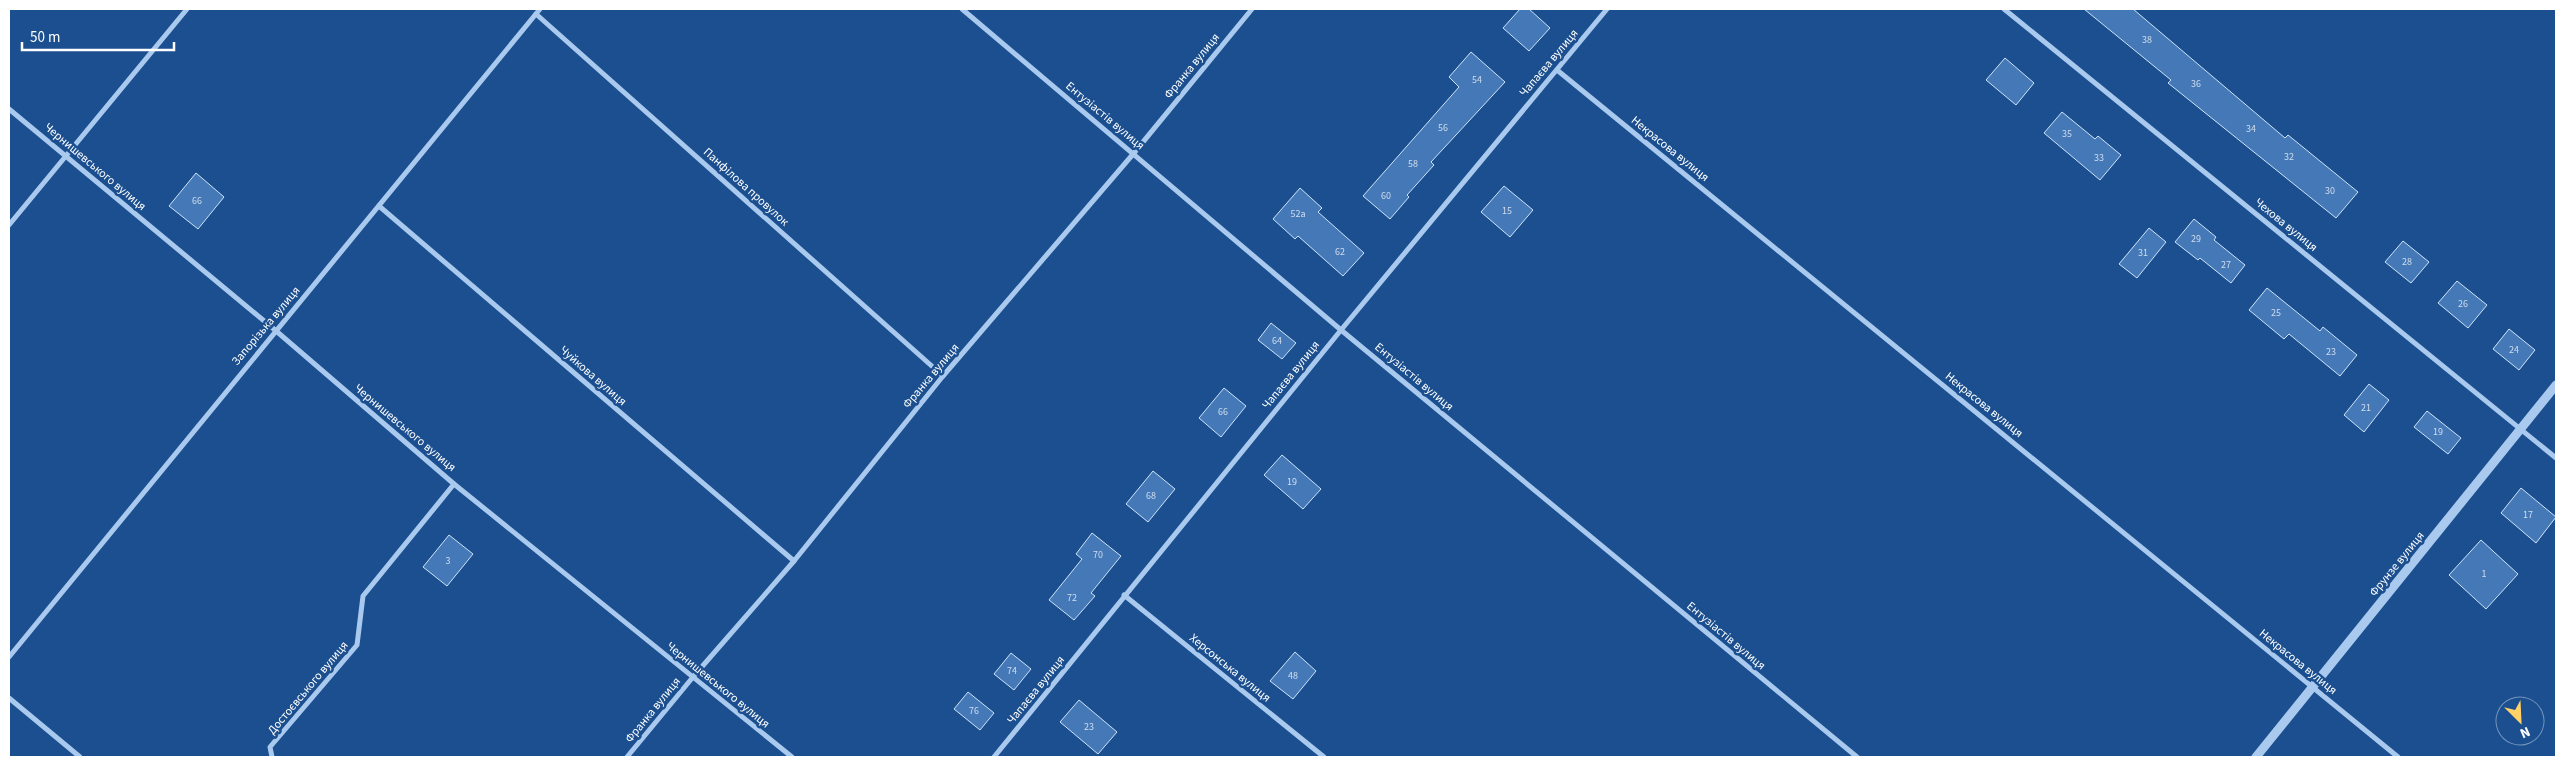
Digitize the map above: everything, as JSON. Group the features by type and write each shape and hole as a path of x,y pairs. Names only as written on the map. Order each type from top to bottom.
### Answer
{"street":[{"path":"9,225 188,9"},
{"name":"Запорізька вулиця","path":"9,657 275,330 540,9"},
{"name":"Ентузіастів вулиця","path":"962,9 1341,330 1857,757"},
{"name":"Франка вулиця","path":"628,757 693,677 794,561 943,376 1134,153 1252,9"},
{"name":"Чапаєва вулиця","path":"994,757 1341,330 1607,9"},
{"name":"Чехова вулиця","path":"2004,9 2556,458"},
{"name":"Панфілова провулок","path":"536,14 943,376"},
{"name":"Некрасова вулиця","path":"1557,70 2398,757"},
{"name":"Чернишевського вулиця","path":"9,109 275,330 454,484 792,757"},
{"name":"Чуйкова вулиця","path":"379,206 794,561"},
{"name":"Фрунзе вулиця","path":"2256,757 2556,386"},
{"name":"Достоєвського вулиця","path":"272,757 270,747 357,645 363,596 454,484"},
{"name":"Херсонська вулиця","path":"1124,595 1324,757"},
{"path":"9,698 80,757"}],"building":[{"path":"1520,9 1529,9 1550,28 1529,51 1503,28"},
{"path":"2084,9 2133,9 2285,138 2288,135 2358,192 2336,218 2168,83 2171,80"},
{"path":"1471,52 1505,82 1431,162 1434,165 1407,195 1409,197 1390,219 1363,196 1459,87 1449,77"},
{"path":"2005,58 2034,83 2016,105 1986,80"},
{"path":"2062,112 2095,139 2098,136 2121,155 2100,180 2044,133"},
{"path":"196,173 224,197 198,229 169,206"},
{"path":"1504,186 1533,210 1510,237 1481,212"},
{"path":"1300,188 1322,208 1318,212 1364,253 1343,276 1298,236 1295,239 1273,219"},
{"path":"2194,219 2216,237 2214,240 2245,265 2231,283 2200,258 2198,260 2175,242"},
{"path":"2149,228 2166,242 2137,278 2119,264"},
{"path":"2403,241 2429,262 2411,283 2385,262"},
{"path":"2457,281 2487,305 2468,328 2438,303"},
{"path":"2267,288 2320,331 2323,327 2357,355 2340,376 2289,334 2284,339 2249,310"},
{"path":"1271,323 1296,343 1282,359 1258,340"},
{"path":"2509,329 2535,350 2519,370 2493,349"},
{"path":"2369,384 2389,400 2364,432 2344,415"},
{"path":"1224,388 1246,406 1221,437 1199,418"},
{"path":"2427,411 2461,438 2448,454 2414,427"},
{"path":"1282,455 1321,489 1303,509 1264,475"},
{"path":"1153,471 1175,489 1148,522 1126,504"},
{"path":"2521,488 2556,517 2536,543 2501,513"},
{"path":"1092,533 1121,556 1091,593 1095,596 1074,620 1049,600 1082,559 1076,554"},
{"path":"449,535 473,554 447,586 423,567"},
{"path":"2481,540 2518,574 2486,609 2449,575"},
{"path":"1295,652 1316,671 1293,699 1270,681"},
{"path":"1011,653 1031,669 1014,690 994,674"},
{"path":"968,692 994,713 980,730 954,709"},
{"path":"1079,700 1117,732 1098,754 1060,722"}]}
